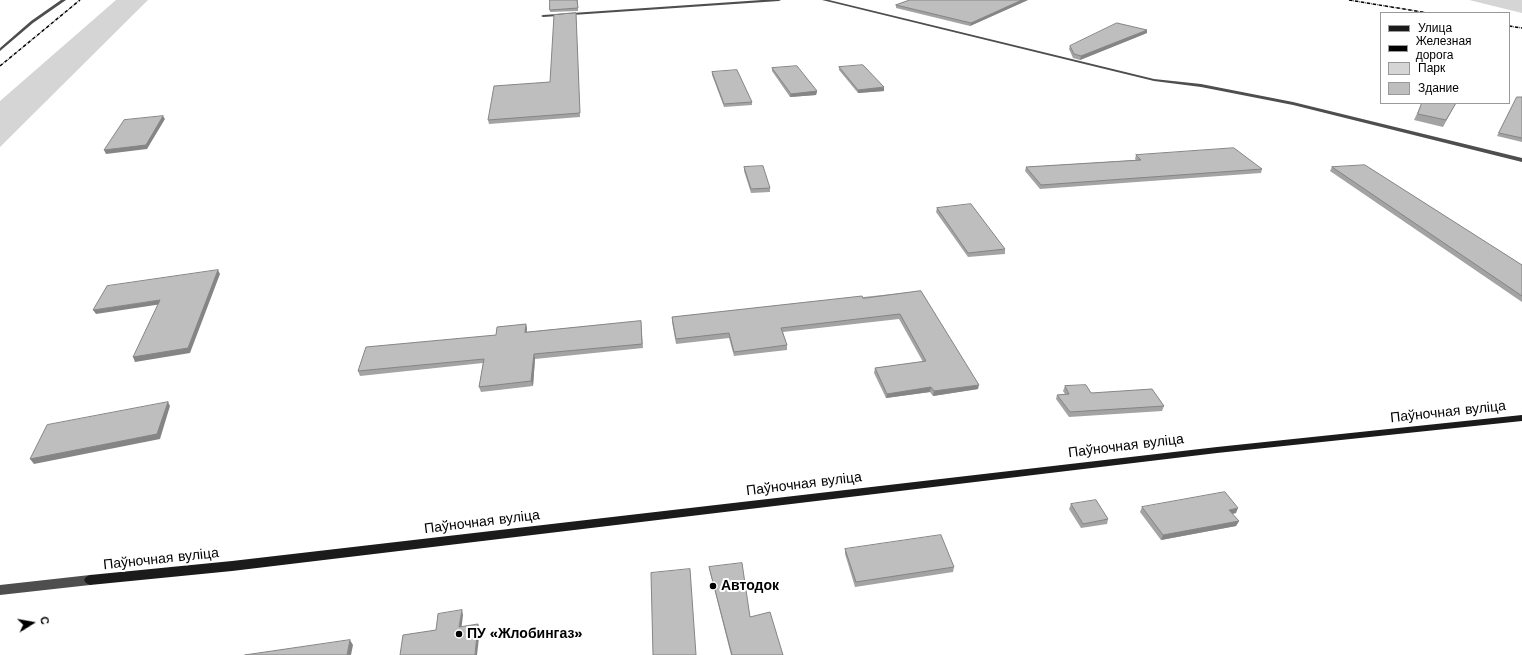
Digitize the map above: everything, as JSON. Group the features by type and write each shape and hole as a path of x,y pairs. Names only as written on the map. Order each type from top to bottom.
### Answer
{"street":[{"path":"0,50 32,22 64,0"},
{"path":"543,16 779,0"},
{"path":"824,0 1154,80 1193,84 1279,100 1522,160"},
{"name":"Паўночная вуліца","path":"90,580 240,565 1217,450 1522,418"},
{"path":"0,590 90,580"}],"green space":[{"path":"116,0 148,0 0,147 0,101"},
{"path":"1469,0 1522,0 1522,13"}],"building":[{"path":"550,0 577,0 578,8 550,10"},
{"path":"910,0 1022,0 971,23 896,5"},
{"path":"576,13 580,113 488,120 494,86 550,82 554,15"},
{"path":"1117,23 1147,30 1081,56 1074,54 1070,46"},
{"path":"863,65 884,87 858,90 839,67"},
{"path":"797,66 817,91 791,94 772,68"},
{"path":"737,70 752,102 724,104 712,72"},
{"path":"1517,97 1522,97 1522,138 1499,133"},
{"path":"1422,104 1455,104 1446,120 1418,114"},
{"path":"163,116 146,145 104,150 124,120"},
{"path":"1234,148 1262,169 1041,185 1026,167 1141,160 1136,155"},
{"path":"1365,165 1522,265 1522,296 1332,167"},
{"path":"763,166 770,188 751,189 744,167"},
{"path":"971,204 1005,249 968,253 937,208"},
{"path":"218,270 188,348 133,357 160,300 93,310 107,286"},
{"path":"921,291 979,385 934,391 931,387 887,394 875,368 926,361 900,314 781,328 787,345 734,352 729,333 676,339 672,317 862,296 863,298"},
{"path":"641,321 642,344 534,354 531,381 479,387 484,359 358,371 366,347 496,335 497,327 526,324 525,332"},
{"path":"1086,385 1091,393 1152,389 1164,406 1070,412 1057,395 1069,394 1065,386"},
{"path":"168,402 157,434 30,459 47,425"},
{"path":"1225,492 1238,508 1229,510 1239,521 1163,535 1142,507"},
{"path":"1096,500 1108,519 1083,524 1071,504"},
{"path":"941,535 954,567 856,582 845,549"},
{"path":"742,563 750,617 770,612 783,655 732,655 709,567"},
{"path":"690,569 696,655 653,655 651,573"},
{"name":"ПУ «Жлобингаз»","path":"462,610 459,627 478,624 475,655 400,655 403,635 436,630 438,614"},
{"path":"350,640 347,655 245,655"}],"railway":[{"path":"0,66 80,0"},
{"path":"1349,0 1422,12"},
{"path":"1510,26 1522,28"}],"place":[{"name":"Автодок","path":"713,586"},
{"name":"ПУ «Жлобингаз»","path":"459,634"}]}
